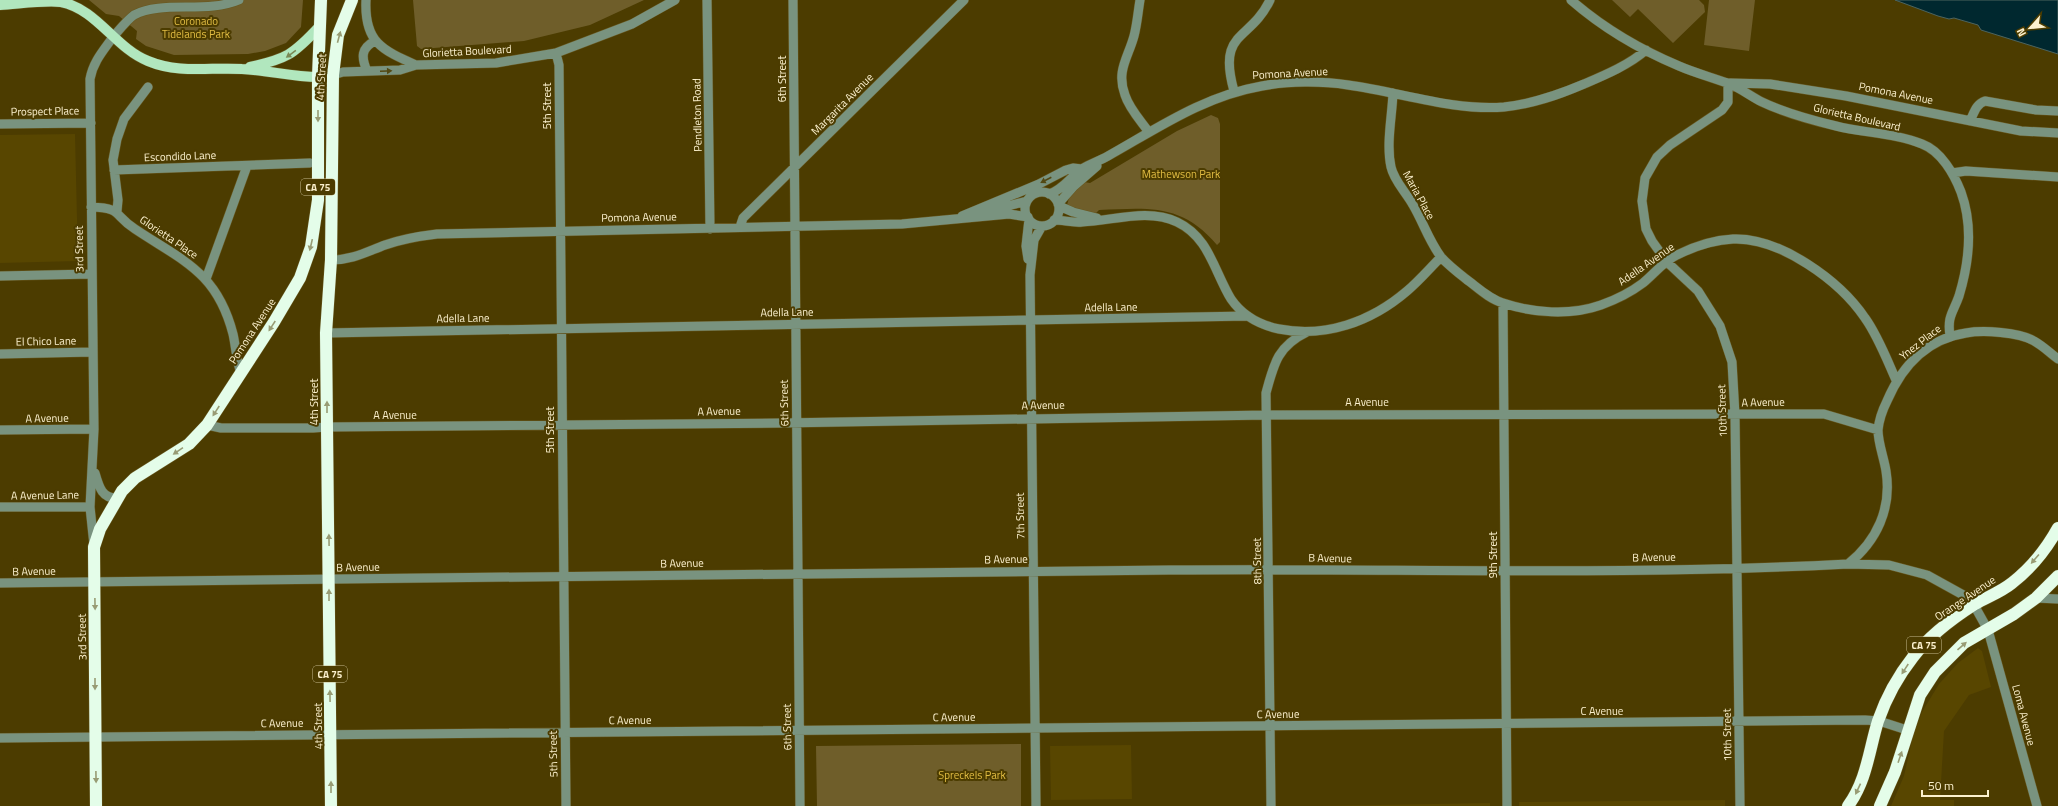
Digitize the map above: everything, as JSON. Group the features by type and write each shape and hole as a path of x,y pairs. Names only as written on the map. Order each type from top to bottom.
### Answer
{"highway":[{"name":"4th Street","path":"318,77 320,0"},
{"name":"4th Street","path":"331,806 326,333 331,260 333,75 338,35 352,0"},
{"name":"Pomona Avenue","path":"94,547 100,529 118,498 135,478 181,450 207,425 300,278 311,247 318,200 318,77"},
{"name":"Orange Avenue","path":"1848,806 1867,770 1878,720 1893,688 1913,656 1941,629 1974,605 2011,583 2034,561 2052,540 2058,528"},
{"name":"3rd Street","path":"94,547 96,806"},
{"name":"CA 75","path":"1880,806 1894,772 1920,694 1936,672 1964,643 1988,630 2036,598 2058,576"}],"main road":[{"path":"0,5 60,2 77,8 94,18 132,53 163,66 178,69 242,69 318,77"},
{"path":"242,69 286,57 303,45 319,27"}],"street":[{"name":"3rd Street","path":"94,547 90,506 94,467 90,79 92,69 96,59 125,23 143,10 166,6 223,5 239,0"},
{"path":"366,0 366,13 375,41 364,49 362,57 367,71"},
{"name":"Glorietta Boulevard","path":"333,75 343,72 400,70 416,65 496,63 556,53 632,24 675,0"},
{"name":"Pendleton Road","path":"707,0 710,229"},
{"name":"6th Street","path":"793,0 800,806"},
{"name":"Margarita Avenue","path":"740,227 744,218 964,0"},
{"path":"1140,0 1134,37 1124,60 1122,75 1124,94 1148,131"},
{"path":"1234,91 1229,72 1230,55 1236,40 1259,17 1270,0"},
{"name":"Glorietta Boulevard","path":"1571,0 1612,30 1646,50 1677,65 1728,83 1762,102 1791,113 1837,126 1922,144 1937,153 1952,173"},
{"name":"Glorietta Boulevard","path":"375,41 394,57 416,65"},
{"name":"Pomona Avenue","path":"952,220 1039,184 1070,168 1082,169 1108,156 1148,131 1194,107 1234,91 1264,85 1323,82 1348,85 1463,106 1503,107 1529,103 1555,96 1591,81 1637,58 1646,50"},
{"name":"5th Street","path":"556,53 559,65 566,806"},
{"name":"Pomona Avenue","path":"1728,83 1770,84 2021,131 2058,133"},
{"name":"10th Street","path":"1728,83 1728,102 1722,110 1670,145 1657,157 1645,178 1642,201 1646,229 1652,241 1667,262 1698,291 1720,326 1732,362 1735,415 1740,806"},
{"path":"92,207 105,207 117,211 118,200 114,160 117,139 124,119 148,87"},
{"name":"Maria Place","path":"1393,93 1389,153 1392,169 1441,257"},
{"path":"1970,121 1977,107 1980,103 1985,101 2036,110 2058,111"},
{"name":"Prospect Place","path":"0,124 91,123"},
{"path":"1042,226 1047,225 1054,220 1058,214 1059,205 1074,186 1108,156"},
{"name":"Escondido Lane","path":"114,170 310,163"},
{"path":"206,279 247,166"},
{"path":"1049,194 1058,191 1082,169"},
{"path":"1952,173 1966,171 2058,177"},
{"name":"Ynez Place","path":"1848,564 1861,554 1881,523 1886,512 1888,491 1878,430 1883,410 1896,380 1908,364 1924,351 1950,336 1948,322 1959,296 1967,264 1968,227 1961,193 1952,173"},
{"path":"952,220 1027,201 1035,194 1041,192 1049,194 1055,198 1059,205 1076,213 1104,219"},
{"path":"1027,201 1026,207 1028,218"},
{"name":"Glorietta Place","path":"117,211 134,229 187,261 206,279 218,298 228,320 233,334 237,361 241,373"},
{"name":"Pomona Avenue","path":"331,260 356,258 386,245 416,236 560,231 902,224 1009,214 1028,218 1037,225 1042,226"},
{"path":"1054,220 1082,222 1151,215 1176,221 1190,229 1204,244 1212,256 1216,271 1232,300 1248,316 1267,326 1307,332 1346,326 1388,306 1408,290 1441,257"},
{"name":"7th Street","path":"1028,218 1026,246 1030,275"},
{"name":"7th Street","path":"1036,806 1030,275 1034,240 1042,226"},
{"name":"Adella Avenue","path":"1441,257 1452,268 1479,289 1503,303 1542,312 1572,311 1601,305 1630,292 1676,255 1709,242 1735,239 1758,242 1788,253 1804,261 1832,281 1865,317 1896,380"},
{"path":"0,276 92,274"},
{"name":"9th Street","path":"1503,303 1507,806"},
{"name":"Adella Lane","path":"326,333 795,323 1248,316"},
{"path":"1950,336 1992,331 2032,340 2058,359"},
{"name":"8th Street","path":"1271,806 1266,393 1272,368 1280,353 1290,342 1307,332"},
{"name":"El Chico Lane","path":"0,354 93,352"},
{"name":"A Avenue","path":"207,425 221,428 315,428 327,426 797,422 1031,417 1504,413 1735,415 1824,414 1878,430"},
{"name":"A Avenue","path":"0,430 94,429"},
{"name":"3rd Street","path":"94,467 104,494 110,498 118,498"},
{"name":"A Avenue Lane","path":"0,507 90,506"},
{"name":"B Avenue","path":"0,583 1269,569 1505,572 1737,568 1848,564 1889,565 1927,575 1965,596 1974,605 1988,630"},
{"path":"2036,598 2058,599"},
{"name":"Loma Avenue","path":"1988,630 2037,806"},
{"name":"C Avenue","path":"0,738 1878,720 1907,730"}],"shaded area":[{"path":"75,134 78,261 0,263 0,135"},
{"path":"1978,648 1982,651 1991,687 1969,695 1944,731 1940,800 1954,800 1954,806 1891,806 1904,776 1913,736 1922,712 1939,684 1958,663"},
{"path":"1131,745 1132,799 1051,800 1050,746"},
{"path":"1725,800 1725,806 1519,806 1519,802"},
{"path":"1490,803 1490,806 1316,806"}],"green space":[{"name":"Coronado Tidelands Park","path":"89,0 303,0 301,27 286,43 265,51 248,54 174,55 146,46 136,39 137,31 119,16 106,14"},
{"path":"413,0 644,0 590,25 524,41 421,49 417,46"},
{"path":"1612,0 1699,0 1704,5 1705,12 1673,43 1638,9 1630,17"},
{"path":"1709,0 1755,0 1749,51 1704,45"},
{"name":"Mathewson Park","path":"1211,115 1218,118 1220,124 1220,242 1217,245 1204,231 1191,222 1177,215 1163,211 1149,209 1117,209 1099,210 1096,213 1082,211 1067,205 1069,198 1084,182 1090,183 1177,131"},
{"name":"Spreckels Park","path":"1021,744 1021,806 817,806 816,746"}],"water":[{"path":"1895,0 2058,0 2058,54 1981,30 1978,25 1954,18 1949,19 1938,16"}]}
